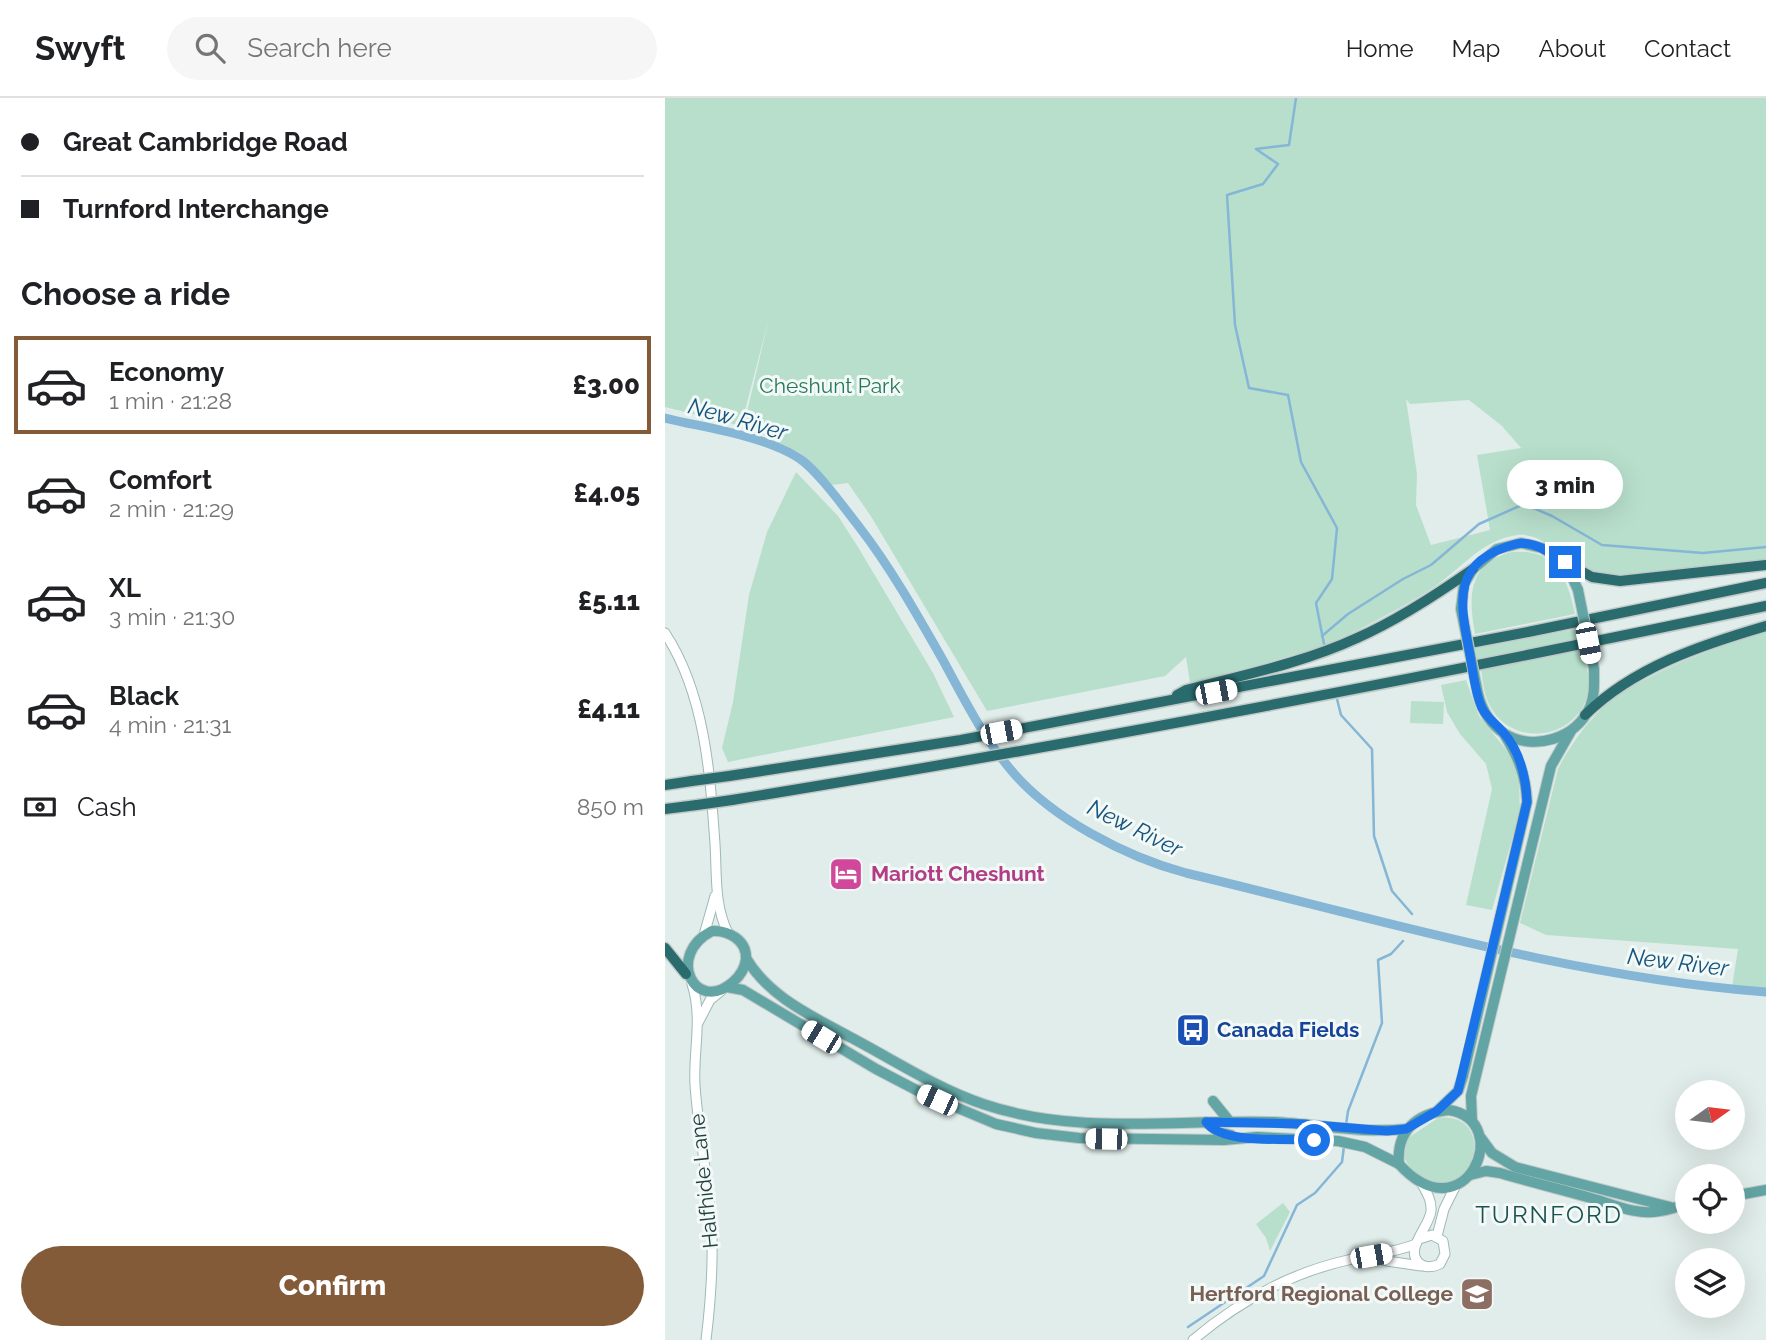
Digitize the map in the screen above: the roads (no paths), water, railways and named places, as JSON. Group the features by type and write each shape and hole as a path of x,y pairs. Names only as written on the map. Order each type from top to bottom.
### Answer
{"highway":[{"path":"1565,562 1593,578 1620,581 1766,565"},
{"path":"1165,702 1186,690 1293,661 1357,639 1442,592 1473,569"},
{"path":"665,785 961,740 1766,583"},
{"path":"665,809 1017,753 1371,686 1766,606"},
{"path":"1585,715 1612,691 1645,672 1707,643 1766,626"},
{"path":"665,948 689,979"}],"main road":[{"path":"665,633 674,646 689,683 701,729 708,769 717,888 722,918 728,933 743,946 746,958 760,979 772,990 932,1083 984,1105 1023,1115 1066,1121 1210,1124 1230,1122 1338,1126 1387,1131 1406,1129 1437,1111 1458,1091 1527,802 1527,785 1522,766 1504,734 1482,708 1461,609 1464,584 1473,569 1497,549 1521,543 1542,548 1565,562 1578,590 1594,669 1595,690 1585,715 1571,731 1551,766 1471,1096 1472,1121 1492,1153 1507,1164 1670,1207"},
{"path":"1504,734 1537,743 1555,739 1571,731"},
{"path":"704,935 717,888"},
{"path":"728,933 712,931 687,950 684,963 689,979 707,992 743,990 876,1069 922,1093 996,1124 1036,1133 1079,1138 1338,1141 1378,1152 1399,1164 1422,1184 1432,1206 1430,1216 1414,1244 1415,1258 1422,1266"},
{"path":"698,1023 710,1000 741,974 746,958"},
{"name":"Halfhide Lane","path":"689,979 698,1023 695,1082 712,1240 712,1287 706,1340"},
{"path":"1213,1101 1230,1122"},
{"path":"1437,1111 1455,1111 1472,1121"},
{"path":"1210,1124 1218,1132 1238,1138"},
{"path":"1203,1139 1210,1124"},
{"path":"1399,1164 1398,1149 1406,1129"},
{"path":"1422,1184 1443,1189 1456,1185 1470,1175 1478,1161 1481,1137"},
{"path":"1470,1175 1491,1171 1636,1211 1661,1211 1675,1206"},
{"path":"1437,1236 1444,1209 1456,1185"},
{"path":"1745,1194 1766,1190"},
{"path":"1595,1199 1605,1197 1610,1191"},
{"path":"1193,1340 1232,1309 1277,1284 1348,1260 1414,1244 1428,1235 1437,1236 1445,1245 1444,1259 1436,1266 1387,1261 1371,1256"}],"waterway":[{"path":"1296,98 1289,145 1256,149 1278,164 1263,184 1227,195 1235,325 1249,388 1288,395 1301,462 1337,528 1332,579 1316,603 1324,644"},
{"name":"New River","path":"665,418 767,443 805,462 838,500 883,560 1001,757 1028,788 1091,834 1139,857 1186,873 1474,944 1619,974 1766,992"},
{"path":"1322,636 1348,614 1403,579 1431,565 1479,524 1524,504 1552,516 1602,545 1703,553 1766,547"},
{"path":"1337,699 1341,715 1372,749 1374,836 1392,891 1412,914"},
{"path":"1346,1125 1348,1111 1382,1023 1378,960 1391,954 1403,941"},
{"path":"1188,1327 1264,1276 1297,1205 1315,1193 1342,1162 1344,1146"}],"place":[{"name":"Mariott Cheshunt","path":"846,874"},
{"name":"Canada Fields","path":"1193,1030"},
{"name":"Hertford Regional College","path":"1477,1294"}],"district":[{"name":"TURNFORD","path":"1549,1215"}],"park label":[{"name":"Cheshunt Park","path":"830,386"}]}
